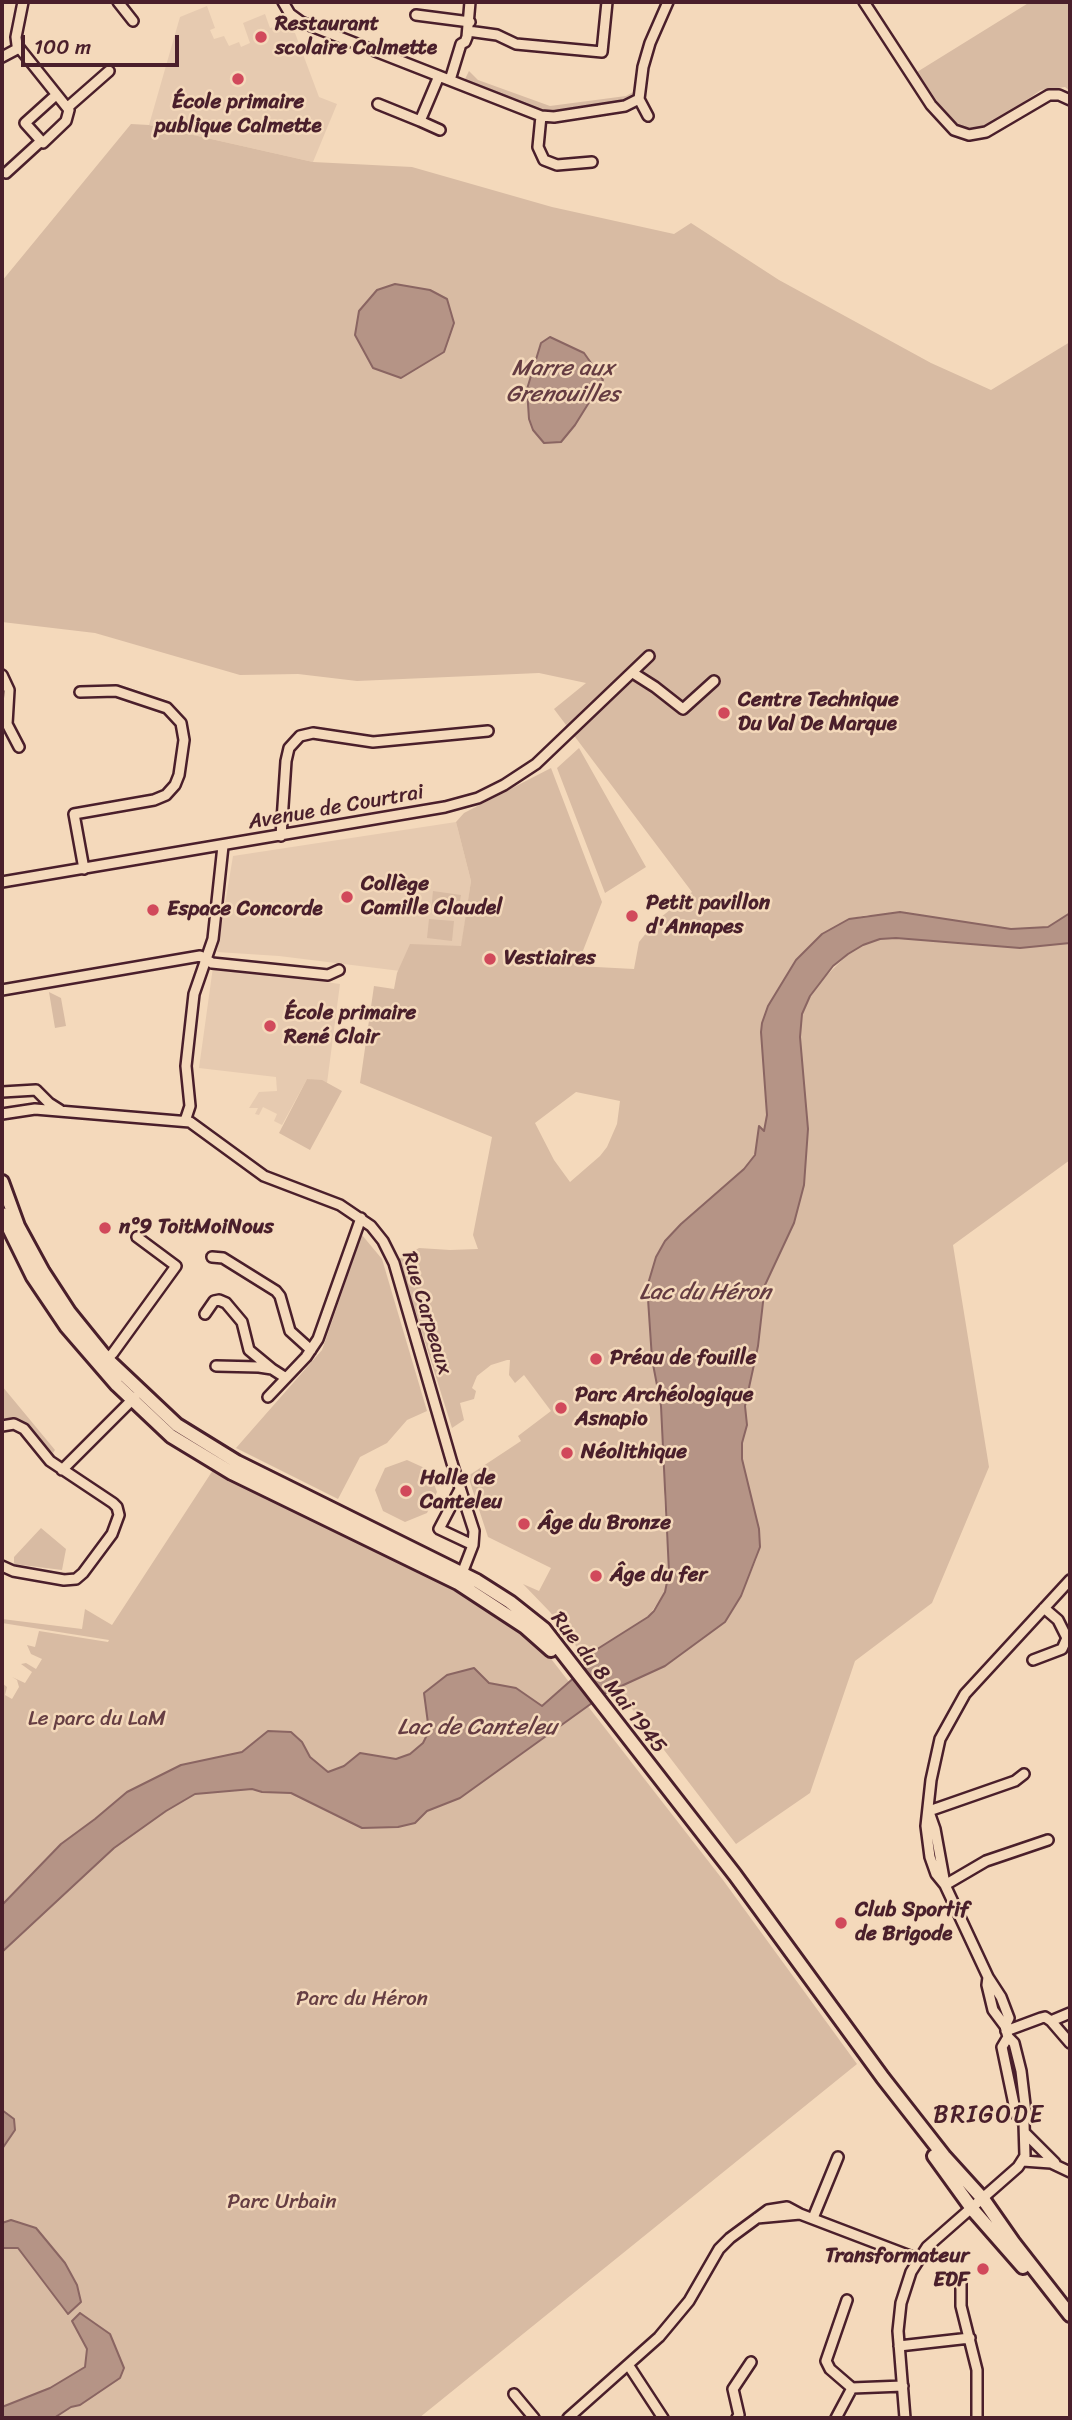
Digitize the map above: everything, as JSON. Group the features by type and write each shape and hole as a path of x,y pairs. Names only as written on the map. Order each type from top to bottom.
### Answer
{"main road":[{"name":"Rue du 8 Mai 1945","path":"2,1182 18,1226 43,1272 103,1362"},
{"name":"Rue du 8 Mai 1945","path":"2,1214 14,1242 45,1296 136,1396 237,1462 460,1578 497,1593 536,1622 728,1876 867,2070 937,2159 972,2209 1070,2326"},
{"name":"Rue du 8 Mai 1945","path":"600,1708 742,1884 883,2078 940,2151 983,2199 1070,2315"}],"street":[{"path":"6,173 41,141 43,143 66,121 69,114 68,107 19,48 16,37 23,2"},
{"path":"118,2 133,21"},
{"path":"283,2 290,14 301,22 541,117 625,106 639,99"},
{"path":"450,80 461,44 465,42 470,2"},
{"path":"416,15 469,26 516,44 602,52 607,2"},
{"path":"648,116 639,99 647,51 668,2"},
{"path":"863,2 931,104 954,130 969,135 986,132 1049,94 1070,100"},
{"path":"2,57 19,48"},
{"path":"68,107 109,71"},
{"path":"420,121 439,76"},
{"path":"41,141 25,124 56,95"},
{"path":"379,104 440,130"},
{"path":"541,117 538,147 540,155 547,162 557,166 592,162"},
{"name":"Avenue de Courtrai","path":"2,882 445,807 491,792 536,764 649,656"},
{"path":"633,673 682,709 714,681"},
{"path":"2,676 9,690 6,724 19,747"},
{"path":"80,692 116,691 167,708 181,723 184,740 179,775 166,795 154,800 74,814 83,869"},
{"path":"281,836 286,761 289,748 300,736 313,733 373,742 488,731"},
{"path":"2,1114 35,1110 185,1121 190,1099 186,1066 194,994 213,939 223,845"},
{"path":"2,989 200,956 212,963 328,975 339,970"},
{"path":"2,1091 28,1088 36,1090 49,1103 65,1112"},
{"name":"Rue Carpeaux","path":"185,1121 193,1124 264,1176 332,1201 361,1217 383,1241 394,1263 474,1531 473,1545"},
{"path":"268,1397 318,1339 361,1217"},
{"path":"103,1362 176,1266 137,1237"},
{"path":"212,1257 223,1258 276,1291 280,1296 290,1331 311,1350"},
{"path":"205,1314 214,1301 226,1303 242,1322 249,1350 286,1378"},
{"path":"216,1366 246,1365 272,1369"},
{"path":"62,1470 136,1396"},
{"path":"2,1426 14,1424 24,1429 45,1457 117,1507 118,1522 112,1534 76,1579 64,1580 13,1572 2,1566"},
{"path":"460,1489 439,1529 473,1545 460,1578"},
{"path":"905,2418 898,2331 901,2303 911,2272 927,2247 1023,2161 1026,2151 1024,2127 1027,2113 1014,2043 1006,2031 1009,2018 945,1885 936,1874 930,1857 926,1836 934,1757 948,1721 973,1684 1070,1580"},
{"path":"1033,1660 1062,1648 1067,1638 1058,1620 1044,1608"},
{"path":"929,1811 1015,1781 1024,1774"},
{"path":"945,1885 991,1858 1048,1840"},
{"path":"1051,2021 1070,2013"},
{"path":"1006,2031 1045,2017 1070,2043"},
{"path":"1024,2127 1056,2164"},
{"path":"813,2218 838,2157"},
{"path":"1023,2161 1045,2161 1070,2172"},
{"path":"568,2418 659,2337 682,2310 719,2249 757,2218 800,2214 918,2259"},
{"path":"961,2281 961,2306 977,2370 977,2418"},
{"path":"847,2300 826,2361 830,2369 852,2388 902,2386"},
{"path":"899,2346 970,2339"},
{"path":"737,2418 739,2415 733,2389 751,2362"},
{"path":"629,2366 663,2418"},
{"path":"835,2418 852,2388"},
{"path":"514,2394 534,2418"}],"shaded area":[{"name":"École primaire publique Calmette","path":"207,6 215,28 210,30 214,39 224,36 229,46 239,42 241,47 250,43 243,23 265,14 270,28 277,26 295,33 319,97 337,104 313,162 149,125 180,17"},
{"name":"Collège Camille Claudel","path":"456,822 471,881 457,978 279,956 217,952 233,856"},
{"name":"École primaire René Clair","path":"213,967 340,984 327,1083 307,1079 282,1125 274,1121 277,1114 263,1107 259,1115 255,1114 258,1108 249,1108 259,1092 277,1091 276,1077 199,1068"}],"green space":[{"path":"1030,2 1070,2 1070,91 1065,87 1041,90 995,122 976,129 959,126 946,114 917,72"},
{"path":"469,71 478,80 550,106 626,96 635,91 637,85 634,96 629,101 547,112 464,81"},
{"path":"131,124 149,125 313,162 412,167 552,207 674,234 691,223 779,280 931,363 991,390 1070,342 1070,913 1048,927 1011,929 867,915 849,919 822,934 796,960 783,983 764,1074 767,1115 764,1132 759,1127 755,1155 744,1169 665,1241 656,1257 648,1284 652,1359 661,1406 666,1478 664,1496 669,1572 665,1592 648,1617 591,1653 585,1668 575,1644 523,1584 539,1591 551,1568 488,1537 468,1476 521,1441 518,1436 551,1411 524,1375 515,1383 509,1375 510,1360 507,1360 491,1365 477,1376 472,1388 476,1391 474,1399 460,1403 464,1420 452,1428 399,1259 419,1248 478,1249 473,1235 492,1137 360,1083 374,986 394,989 397,973 410,944 461,946 471,881 456,822 464,813 551,768 602,902 577,966 634,969 639,942 655,922 692,892 554,709 586,683 539,673 357,681 298,674 240,675 95,633 2,622 2,281","holes":["550,337 584,353 603,380 581,414 541,343","576,1092 620,1101 617,1124 607,1147 570,1182 554,1160 535,1123"]},
{"path":"579,748 646,867 605,893 557,768"},
{"path":"433,891 461,895 458,912 431,911"},
{"path":"429,919 454,921 452,941 427,938"},
{"path":"880,939 1020,948 1070,943 1070,1160 953,1245 989,1467 932,1603 855,1661 810,1793 736,1844 635,1712 613,1690 665,1666 725,1622 741,1596 756,1560 760,1547 759,1529 742,1459 742,1443 747,1425 745,1406 758,1346 762,1296 794,1223 804,1185 808,1129 800,1037 802,1014 821,981 848,954"},
{"path":"49,992 61,998 66,1026 55,1028"},
{"path":"307,1079 322,1080 342,1091 310,1150 279,1133"},
{"path":"362,1235 382,1259 427,1411 407,1420 387,1443 360,1457 338,1499 236,1448 322,1350"},
{"path":"2,1386 55,1450 53,1453 24,1422 12,1418 2,1419"},
{"name":"Halle de Canteleu","path":"407,1460 429,1470 437,1492 427,1513 405,1522 383,1511 375,1490 385,1468"},
{"name":"Parc Urbain","path":"213,1470 454,1586 538,1642 723,1880 857,2064 419,2418 2,2418 2,1683 7,1687 5,1695 12,1699 19,1687 17,1680 12,1677 25,1683 32,1672 21,1664 26,1663 36,1669 42,1659 31,1654 27,1645 35,1647 39,1631 108,1642 109,1640 2,1623 2,1619 82,1629 85,1609 112,1625"},
{"path":"41,1528 66,1549 62,1570 14,1564 14,1557"}],"water":[{"path":"395,284 430,290 447,299 454,323 444,352 401,378 373,368 355,335 359,311 377,290"},
{"name":"Marre aux Grenouilles","path":"550,337 584,353 603,380 561,442 544,443 533,430 529,419 527,389 541,343"},
{"name":"Lac du Héron","path":"900,912 1011,929 1048,927 1070,913 1070,943 1020,948 880,939 863,945 833,966 810,996 802,1014 800,1037 808,1129 804,1185 794,1223 765,1285 758,1346 745,1406 747,1425 742,1443 742,1459 759,1529 760,1547 741,1596 725,1622 665,1666 606,1693 460,1798 427,1811 415,1823 398,1827 362,1828 291,1793 252,1789 195,1794 114,1848 2,1952 2,1905 61,1844 127,1792 181,1765 242,1752 268,1731 291,1732 302,1742 310,1757 328,1772 344,1766 360,1753 396,1759 410,1754 423,1743 429,1731 424,1693 447,1675 474,1668 489,1683 516,1688 542,1706 585,1668 591,1653 654,1611 665,1592 669,1572 661,1406 652,1359 648,1299 648,1284 656,1257 665,1241 681,1224 744,1169 755,1155 759,1126 764,1131 767,1115 762,1023 768,1006 796,960 822,934 849,919"},
{"path":"2,2110 14,2119 15,2130 2,2149"},
{"path":"11,2220 36,2228 65,2263 77,2285 81,2302 68,2314 18,2248 2,2248 2,2223"},
{"path":"80,2313 110,2334 124,2368 120,2378 80,2405 71,2407 54,2418 2,2418 2,2407 50,2388 85,2367 87,2349 72,2321"}],"place":[{"name":"Restaurant scolaire Calmette","path":"261,37"},
{"name":"École primaire publique Calmette","path":"238,79"},
{"name":"Centre Technique Du Val De Marque","path":"724,713"},
{"name":"Collège Camille Claudel","path":"347,897"},
{"name":"Espace Concorde","path":"153,910"},
{"name":"Petit pavillon d'Annapes","path":"632,916"},
{"name":"Vestiaires","path":"490,959"},
{"name":"École primaire René Clair","path":"270,1026"},
{"name":"n°9 ToitMoiNous","path":"105,1228"},
{"name":"Préau de fouille","path":"596,1359"},
{"name":"Parc Archéologique Asnapio","path":"561,1408"},
{"name":"Néolithique","path":"567,1453"},
{"name":"Halle de Canteleu","path":"406,1491"},
{"name":"Âge du Bronze","path":"524,1524"},
{"name":"Âge du fer","path":"596,1576"},
{"name":"Club Sportif de Brigode","path":"841,1923"},
{"name":"Transformateur EDF","path":"983,2269"}],"district":[{"name":"BRIGODE","path":"989,2116"}],"park label":[{"name":"Le parc du LaM","path":"97,1720"},
{"name":"Parc du Héron","path":"362,2000"}],"water label":[{"name":"Lac de Canteleu","path":"477,1728"}]}
